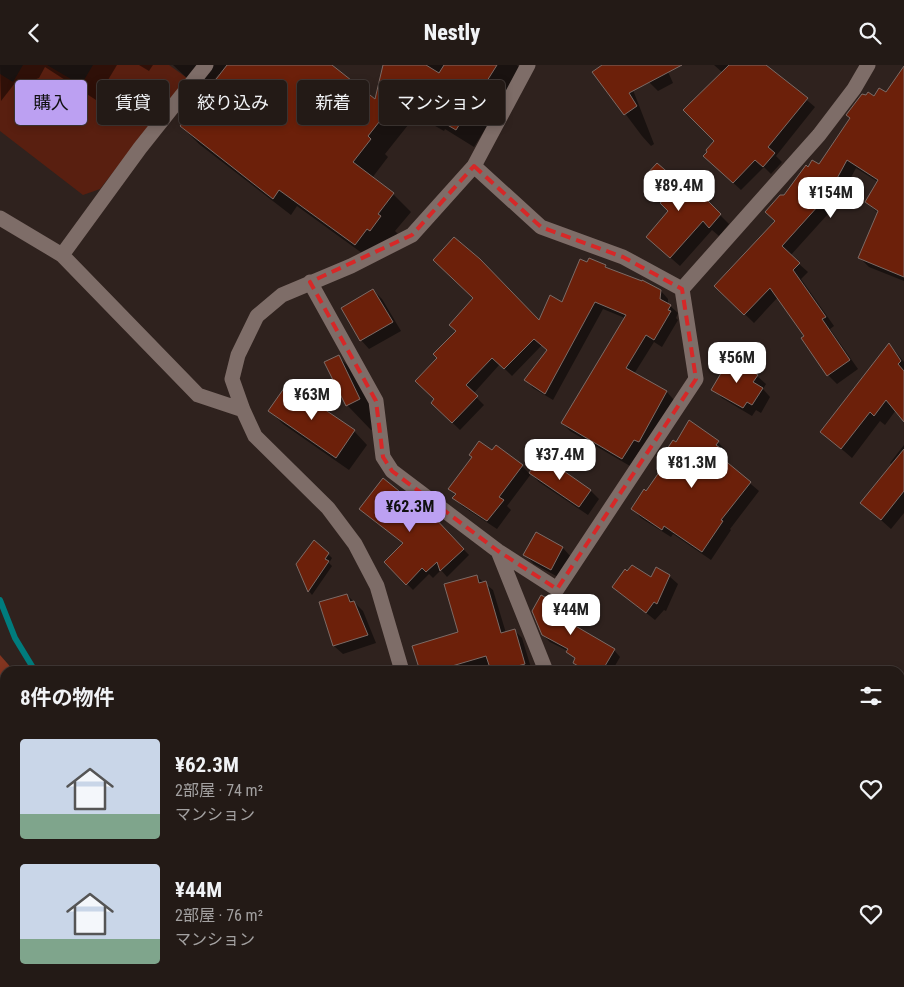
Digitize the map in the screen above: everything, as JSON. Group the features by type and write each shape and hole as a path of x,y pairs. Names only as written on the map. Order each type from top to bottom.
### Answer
{"street":[{"path":"62,255 140,148 206,65"},
{"path":"400,666 376,586 354,544 328,508 255,436 232,379 238,355 256,316 282,295 310,282 351,267 412,235 474,166 528,65"},
{"path":"682,289 819,135 854,89 868,65"},
{"path":"474,166 541,227 623,257 682,289"},
{"path":"0,218 62,255 198,395 243,410"},
{"path":"310,282 376,401 383,457 392,471 498,551 557,589 696,379 682,289"},
{"path":"498,551 544,666"}],"highlighted area":[{"path":"474,166 541,227 623,257 682,289 696,379 557,589 498,551 392,471 383,457 376,401 310,282 412,235"}],"shaded area":[{"path":"23,65 47,65 72,80 15,80 15,125 87,125 87,80 84,80 93,65 169,65 187,78 185,80 179,80 179,88 169,101 169,80 97,80 97,125 150,125 100,189 83,195 0,131 0,74 13,82"},
{"path":"0,655 10,666 0,666"}],"building":[{"path":"227,65 332,65 351,80 297,80 297,125 369,125 369,94 375,99 379,82 379,122 368,136 371,139 353,162 394,193 378,214 381,216 370,231 367,229 355,245 279,190 273,199 180,126 287,125 287,80 215,80"},
{"path":"383,65 426,65 439,73 444,65 497,65 488,80 379,80"},
{"path":"602,65 682,65 629,93 637,106 624,115 592,72"},
{"path":"729,65 766,65 808,98 768,147 775,153 763,167 755,160 733,183 703,156 714,141 683,110"},
{"path":"904,66 904,277 858,258 878,211 865,202 878,180 847,160 828,195 782,246 800,263 793,270 826,317 822,319 850,360 827,376 801,338 804,336 770,288 744,315 714,286 775,221 765,212 780,195 784,195 806,165 808,167 812,160 819,164 850,118 846,115 862,94 866,95 868,92 874,96 879,88 886,92"},
{"path":"447,125 459,125 456,130"},
{"path":"657,163 679,182 684,177 721,214 709,228 703,221 670,258 646,237 668,211 660,203 669,196 645,176"},
{"path":"454,237 480,259 539,320 550,295 562,302 580,259 587,262 589,258 606,265 605,267 642,280 661,290 660,299 671,305 668,310 671,311 654,340 646,335 626,368 667,391 639,442 634,440 622,459 561,423 626,315 595,302 545,394 524,380 547,350 534,339 504,369 492,358 466,385 478,396 452,423 431,403 434,399 415,381 437,358 433,354 456,331 449,325 473,298 433,260"},
{"path":"373,289 393,322 360,341 341,308"},
{"path":"889,343 901,361 898,364 904,371 904,422 886,400 874,416 870,412 841,449 820,432"},
{"path":"339,355 360,399 346,406 324,362"},
{"path":"730,358 758,375 753,382 763,388 752,405 747,402 743,408 711,390"},
{"path":"287,384 355,430 336,458 268,411"},
{"path":"689,420 719,441 716,445 720,448 717,454 751,482 721,520 723,521 702,552 664,526 662,530 631,509 644,489 646,491 669,458 663,455 673,440 676,442"},
{"path":"479,441 492,450 496,445 523,465 499,497 504,500 487,521 452,498 456,494 448,489 472,457 469,455"},
{"path":"904,449 904,491 881,520 860,503"},
{"path":"541,455 591,490 579,507 529,473"},
{"path":"383,478 399,491 397,493 431,518 433,516 464,549 440,571 437,562 426,572 422,568 406,585 384,562 403,543 359,509"},
{"path":"536,532 563,547 551,570 523,555"},
{"path":"314,540 329,553 325,559 329,561 308,592 296,564"},
{"path":"632,565 651,577 656,567 670,575 657,604 654,602 646,613 612,587 625,569 627,571"},
{"path":"477,575 479,583 486,581 501,633 515,629 525,664 518,666 489,666 486,656 452,666 418,666 412,646 458,632 444,584"},
{"path":"347,594 350,602 354,601 368,635 333,646 319,602"},
{"path":"541,595 572,612 567,621 615,649 605,666 578,666 573,663 575,658 566,652 568,649 542,635 532,611"}],"waterway":[{"path":"0,600 15,638 32,666"}]}
